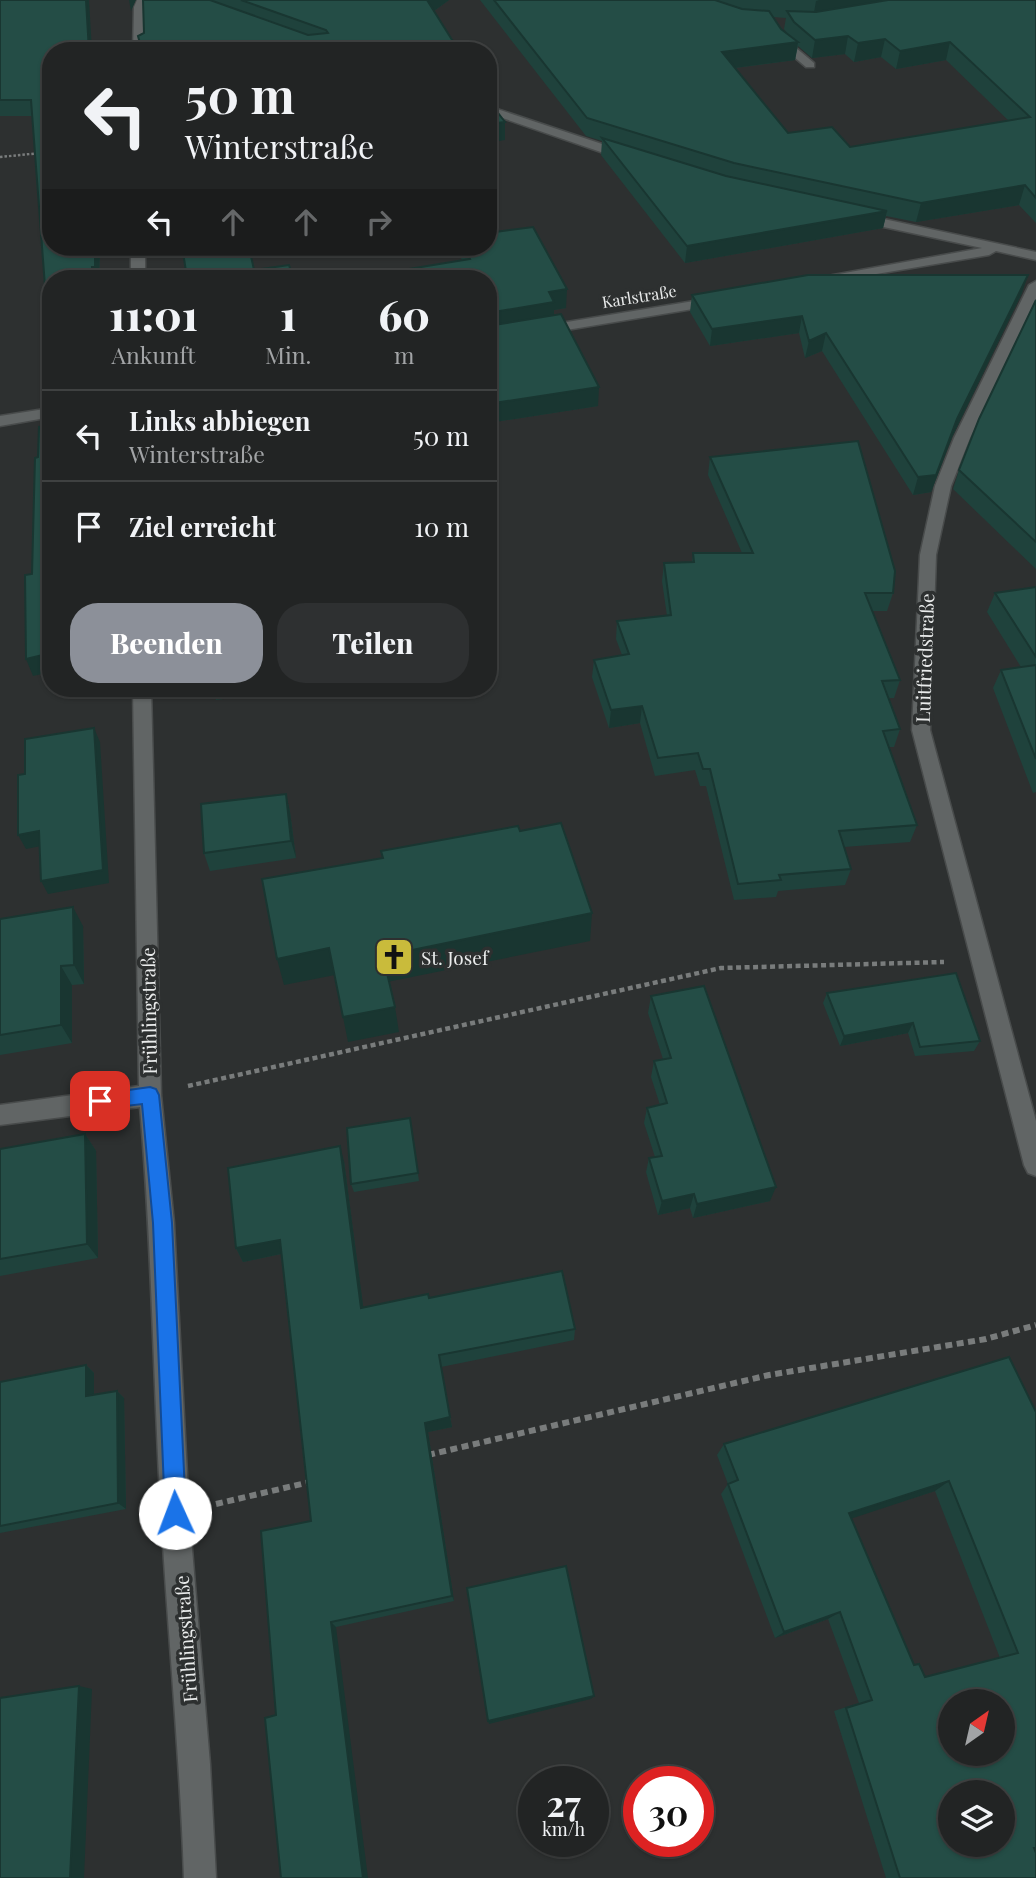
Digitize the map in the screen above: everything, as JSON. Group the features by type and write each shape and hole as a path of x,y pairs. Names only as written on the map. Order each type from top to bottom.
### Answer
{"street":[{"path":"139,42 139,6 142,0"},
{"path":"786,24 772,24 785,44 810,65"},
{"path":"497,112 645,163"},
{"path":"848,216 1036,256"},
{"path":"820,282 1002,249"},
{"name":"Luitfriedstraße","path":"1036,285 962,438 943,486 928,555 921,730 1036,1165"},
{"name":"Karlstraße","path":"497,338 729,300"},
{"path":"0,421 42,414"},
{"name":"Frühlingstraße","path":"142,697 150,1095 162,1223 175,1513 195,1764 200,1878"},
{"path":"0,1115 150,1095"}],"path":[{"path":"0,158 42,153"},
{"path":"223,1078 721,968 932,962 983,964"},
{"path":"418,1457 769,1375 986,1339 1036,1325"},
{"path":"175,1513 324,1479"}],"building":[{"path":"0,0 86,0 88,42 42,42 42,246 31,100 0,100"},
{"path":"143,0 210,0 308,35 328,33 241,0 427,0 453,42 140,42 138,36 144,33"},
{"path":"494,0 715,0 742,9 769,11 781,29 798,42 722,52 788,133 832,127 850,147 1030,117 950,42 900,51 885,39 858,43 848,36 815,40 794,22 787,11 816,12 888,0 1036,0 1036,198 1025,185 921,203 734,163 587,118"},
{"path":"497,112 505,122 497,123"},
{"path":"602,138 726,176 887,211 687,246"},
{"path":"533,227 567,289 549,292 554,302 497,312 497,270 403,270 470,259 468,256 497,256 497,232"},
{"path":"43,256 95,256 95,267 92,267 92,270 44,270"},
{"path":"184,256 251,256 254,270 186,270"},
{"path":"289,265 291,270 254,270"},
{"path":"808,275 1028,275 957,419 936,475 918,477 826,333 809,341 802,316 712,329 692,295"},
{"path":"1036,300 1036,542 959,470 979,419"},
{"path":"561,314 599,387 497,403 497,325"},
{"path":"39,427 42,427 42,655 26,659 25,575 32,574 35,458 38,457"},
{"path":"858,441 895,571 893,593 865,593 900,680 882,681 900,729 883,731 917,825 839,831 851,869 779,875 781,880 738,884 710,769 703,769 698,753 658,758 642,706 611,710 594,660 629,654 617,621 671,615 664,563 694,562 693,553 753,553 710,457"},
{"path":"1036,587 1036,657 995,593"},
{"path":"1036,665 1036,759 1001,670"},
{"path":"94,728 103,870 41,881 39,831 18,835 18,775 25,774 25,739"},
{"path":"286,794 291,841 204,853 201,804"},
{"name":"St. Josef","path":"561,823 592,913 383,956 395,1007 343,1017 329,948 277,959 262,879 383,858 381,851 518,826 520,831"},
{"path":"73,907 74,965 61,966 61,1025 0,1035 0,919"},
{"path":"956,973 980,1041 920,1047 913,1023 844,1036 827,993"},
{"path":"704,986 776,1187 697,1204 694,1194 662,1201 649,1158 662,1156 647,1108 667,1103 654,1061 671,1058 651,996"},
{"path":"410,1118 418,1173 351,1184 347,1128"},
{"path":"85,1134 87,1244 0,1259 0,1149"},
{"path":"340,1146 361,1308 428,1294 429,1298 562,1271 575,1329 439,1355 450,1417 425,1423 452,1596 331,1622 363,1878 281,1878 265,1718 276,1715 261,1531 311,1521 280,1240 236,1248 228,1168"},
{"path":"1009,1357 1036,1412 1036,1878 900,1878 846,1708 872,1700 840,1612 784,1632 728,1484 738,1480 724,1444","holes":["949,1481 1018,1653 925,1677 919,1664 914,1665 849,1513"]},
{"path":"86,1365 86,1396 117,1391 118,1503 0,1526 0,1382"},
{"path":"566,1566 594,1696 488,1721 467,1588"},
{"path":"79,1686 70,1878 0,1878 0,1698"}],"place":[{"name":"St. Josef","path":"394,957"}],"route":[{"path":"100,1101 150,1095 162,1223 175,1513"}]}
